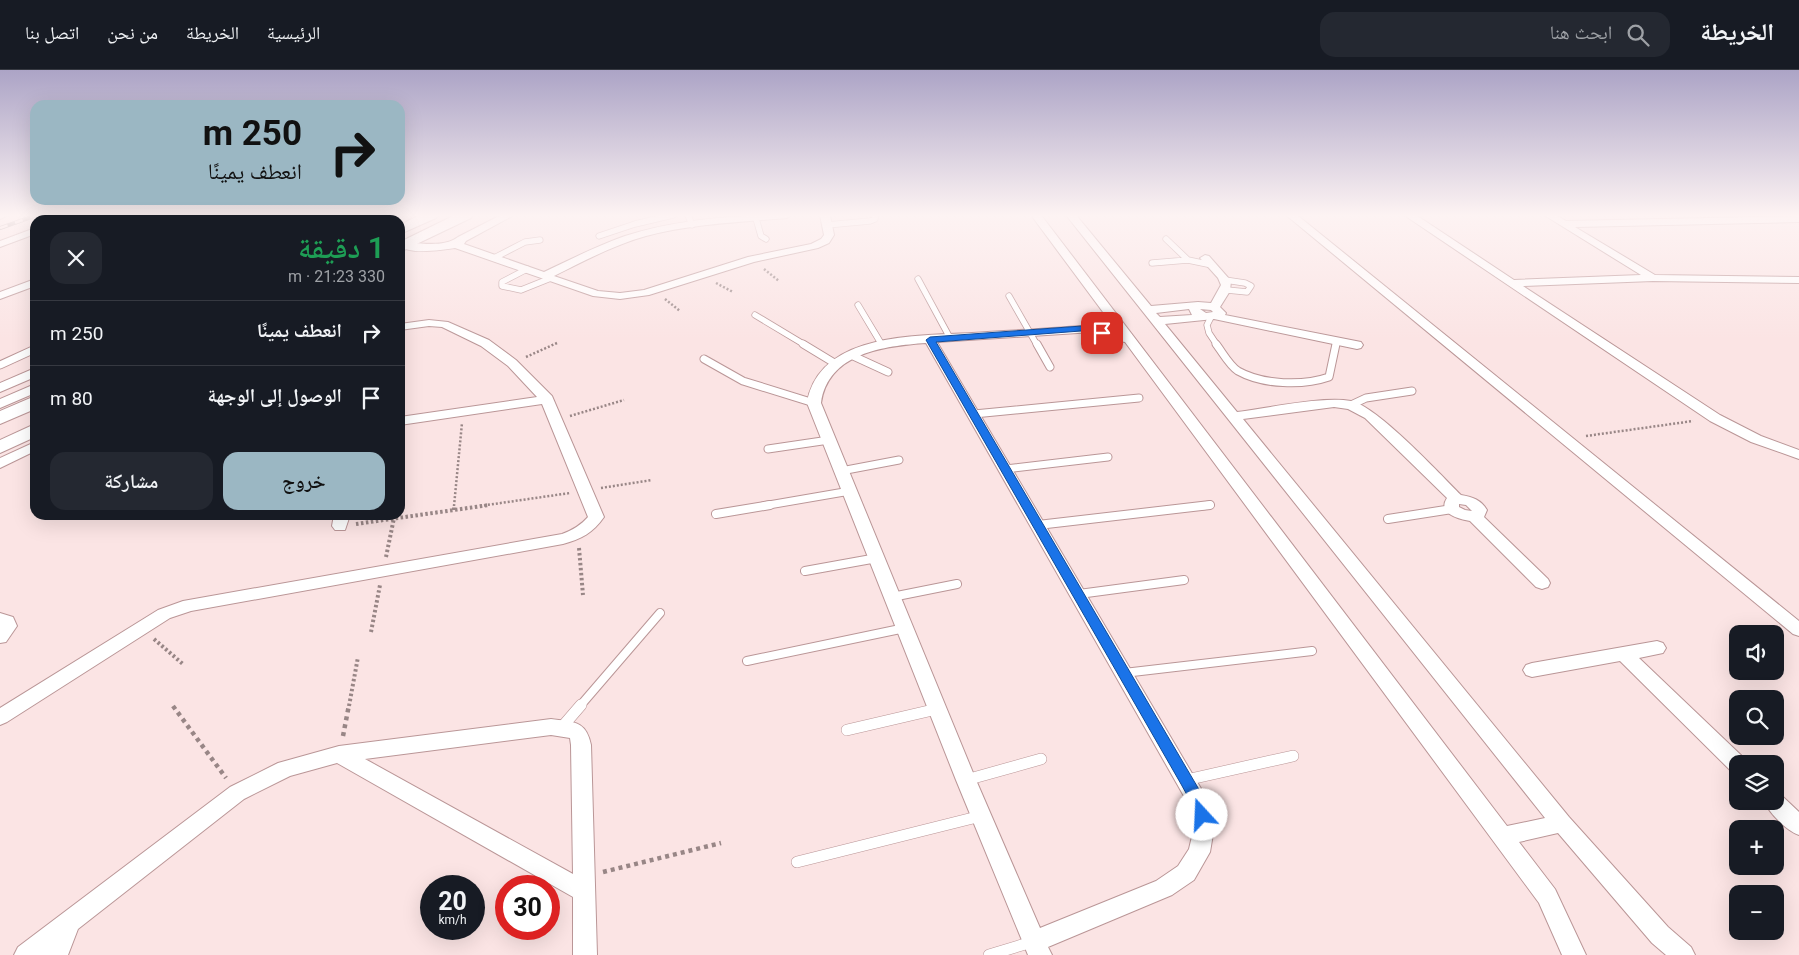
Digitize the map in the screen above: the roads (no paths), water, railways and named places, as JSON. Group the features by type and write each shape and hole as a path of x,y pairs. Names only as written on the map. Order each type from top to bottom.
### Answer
{"street":[{"path":"490,256 597,294 620,296 637,294 764,256"},
{"path":"548,277 586,256"},
{"path":"1067,256 1547,896 1574,955"},
{"path":"1105,256 1562,822 1660,935 1683,955"},
{"path":"1342,256 1796,626"},
{"path":"1470,256 1716,418 1756,439 1799,455"},
{"path":"1617,256 1653,278"},
{"path":"1208,262 1226,285 1211,314"},
{"path":"1510,283 1653,278 1799,280"},
{"path":"0,296 30,284"},
{"path":"1153,316 1198,305 1211,314"},
{"path":"1096,328 1098,319 1110,314"},
{"path":"1153,316 1211,314 1356,345"},
{"path":"0,717 142,627 164,614 189,604 563,539 578,535 590,527 596,517 547,399 512,363 485,343 444,324 429,323 405,326"},
{"path":"930,340 1199,803 1204,828 1199,852 1186,873 1164,888 1037,948 966,780 814,403 816,388 824,374 836,364 851,355 882,345 930,340 950,338 1096,328 1106,335 1129,339"},
{"path":"0,388 30,374"},
{"path":"0,404 30,390"},
{"path":"405,420 547,399"},
{"path":"0,418 30,404"},
{"path":"1234,416 1334,404 1351,405 1370,415 1454,504 1471,502 1477,506 1480,510 1479,514 1474,516 1542,583"},
{"path":"0,447 30,432"},
{"path":"0,464 30,449"},
{"path":"0,619 7,621 8,626 0,637"},
{"path":"1532,670 1657,648"},
{"path":"1624,654 1729,756"},
{"path":"26,955 237,793 286,769 339,754 562,727 579,734 581,744 585,955"},
{"path":"339,754 584,884"},
{"path":"1783,810 1799,826"},
{"path":"1502,837 1562,822"},
{"path":"56,955 69,921"}],"lane":[{"path":"1184,256 1188,260"},
{"path":"1152,263 1188,260 1208,262"},
{"path":"527,269 502,282 502,286 515,291 523,291 548,277"},
{"path":"918,279 950,338"},
{"path":"1009,296 1050,367"},
{"path":"858,305 882,345"},
{"path":"1211,314 1207,325 1209,333 1232,367 1267,382 1320,380 1330,377 1337,341"},
{"path":"755,315 836,364"},
{"path":"0,365 30,351"},
{"path":"851,355 888,372"},
{"path":"704,359 727,374 754,387 814,403"},
{"path":"1351,405 1366,398 1412,391"},
{"path":"974,414 1139,398"},
{"path":"768,449 829,440"},
{"path":"1006,469 1108,458"},
{"path":"841,471 899,460"},
{"path":"716,514 850,491"},
{"path":"1388,519 1454,504"},
{"path":"1038,525 1210,505"},
{"path":"805,571 877,558"},
{"path":"1079,594 1184,580"},
{"path":"892,597 957,584"},
{"path":"562,727 660,613"},
{"path":"747,661 905,628"},
{"path":"1124,673 1312,651"},
{"path":"847,730 937,709"},
{"path":"1186,780 1293,756"},
{"path":"966,780 1041,759"},
{"path":"797,862 981,816"},
{"path":"989,955 1037,948"}]}
